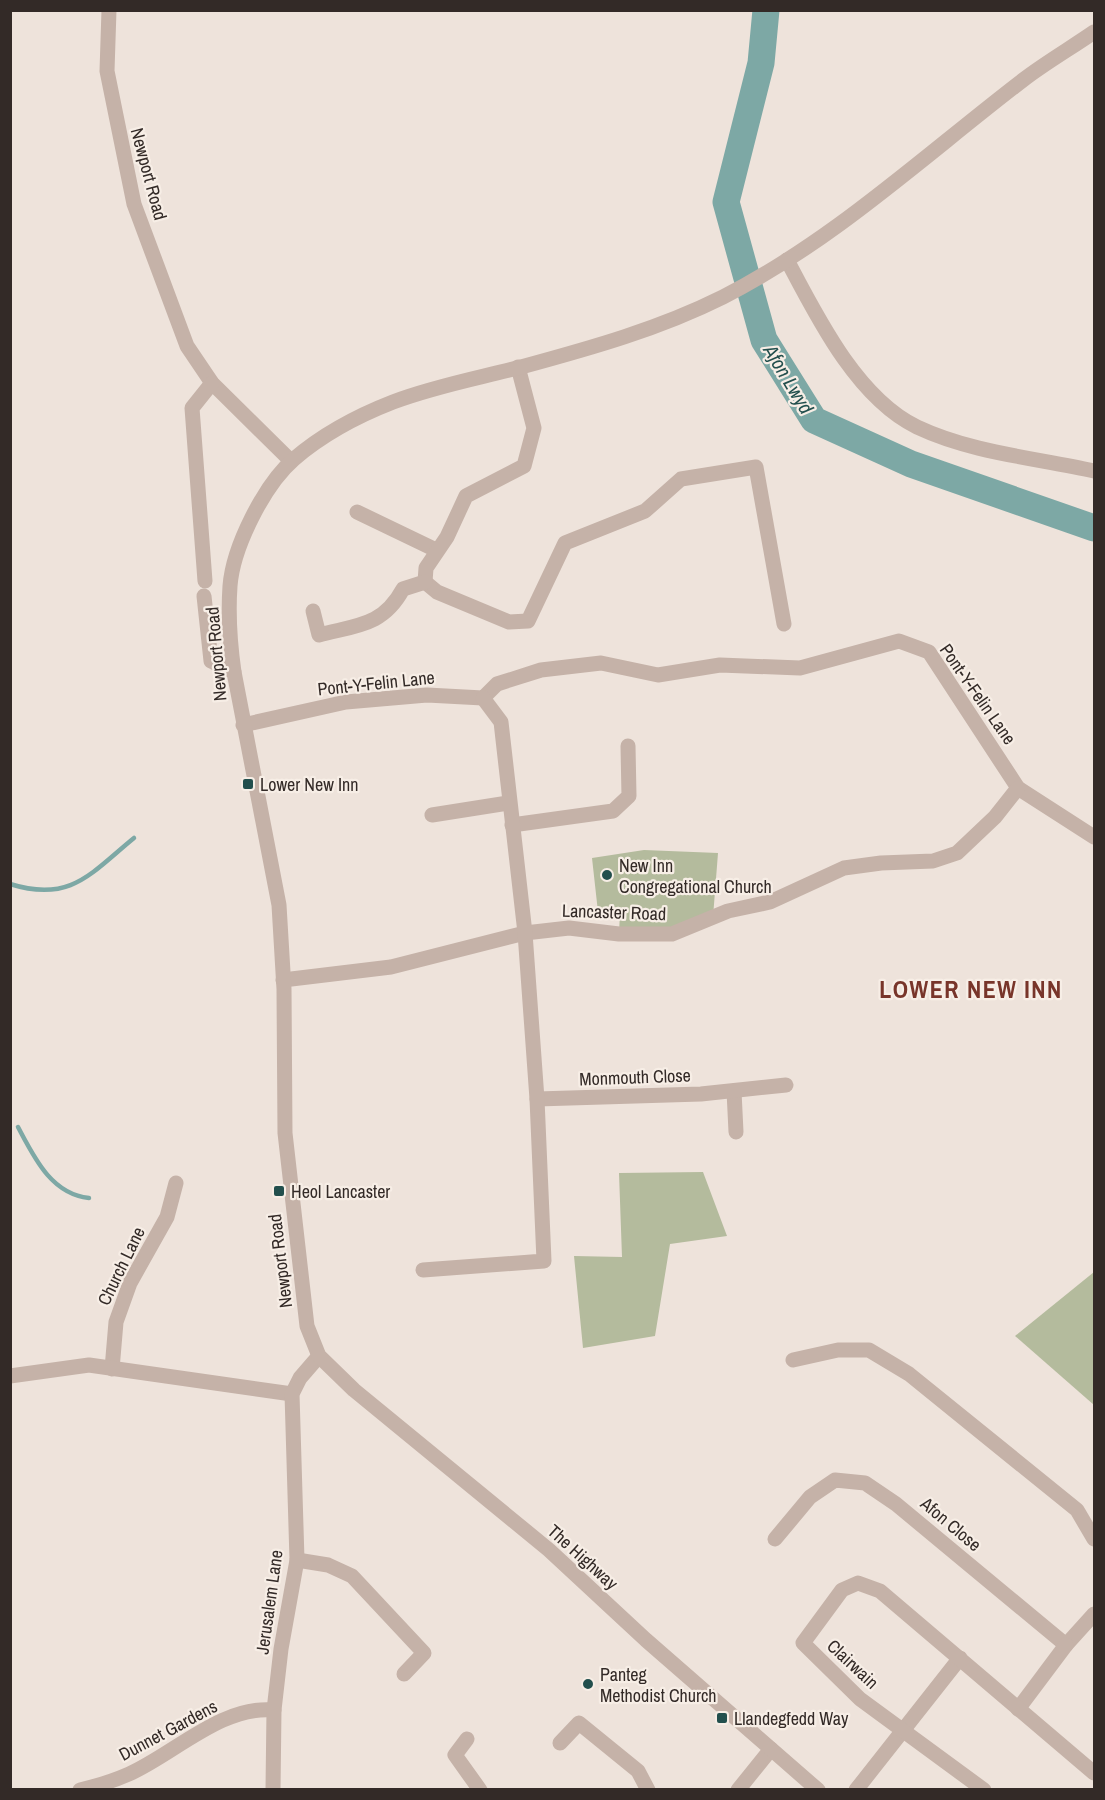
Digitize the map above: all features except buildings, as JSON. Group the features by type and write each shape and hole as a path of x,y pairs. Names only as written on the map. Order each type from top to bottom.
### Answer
{"street":[{"name":"Newport Road","path":"109,10 107,71 134,204 187,346 212,383 291,461 258,506 240,541 230,584 230,638 243,725 279,905 283,980 285,1133 307,1326 319,1356"},
{"path":"291,461 334,429 395,401 450,384 620,340 723,297 787,260 875,198 1025,78 1095,32"},
{"path":"787,260 827,334 873,394 916,426 972,447 1095,471"},
{"path":"425,582 426,568 436,550 447,537 466,496 524,466 534,428 518,367"},
{"path":"212,383 192,408 204,588 211,661 234,672"},
{"path":"425,582 437,592 509,622 528,621 565,543 645,511 681,479 756,467 784,624"},
{"path":"357,512 436,550"},
{"path":"313,611 319,635 377,620 393,608 404,589 425,582"},
{"name":"Pont-Y-Felin Lane","path":"243,725 346,702 428,695 483,698 497,684 541,670 601,663 658,675 720,665 800,668 899,641 929,652 1018,788 1095,837"},
{"path":"423,1269 544,1261 537,1099 525,933 508,803 501,722 483,698"},
{"path":"512,825 613,811 629,796 628,746"},
{"name":"Lancaster Road","path":"283,980 391,967 525,933 569,928 619,934 672,934 728,911 770,902 844,868 880,863 933,861 957,854 995,817 1018,788"},
{"path":"432,815 508,803"},
{"name":"Monmouth Close","path":"537,1099 734,1091 786,1085"},
{"path":"734,1091 736,1132"},
{"name":"Church Lane","path":"112,1369 116,1322 130,1283 167,1218 176,1183"},
{"path":"793,1360 838,1350 868,1350 879,1356 909,1374 1077,1510 1095,1539"},
{"path":"10,1376 88,1365 292,1394 300,1378 319,1356"},
{"name":"The Highway","path":"319,1356 354,1390 549,1550 646,1640 819,1790"},
{"name":"Jerusalem Lane","path":"273,1790 274,1710 281,1649 297,1560 292,1394"},
{"name":"Afon Close","path":"776,1539 810,1497 835,1480 865,1483 896,1504 1066,1645"},
{"path":"297,1560 328,1565 352,1576 424,1653 404,1674"},
{"name":"Clairwain","path":"984,1790 860,1699 803,1644 842,1590 858,1583 880,1591 1095,1773"},
{"path":"1018,1709 1066,1645 1095,1614"},
{"path":"856,1790 960,1658"},
{"name":"Dunnet Gardens","path":"80,1790 130,1774 181,1742 245,1712 259,1708 274,1710"},
{"path":"560,1743 579,1723 638,1771 648,1790"},
{"path":"467,1739 455,1755 480,1790"},
{"path":"738,1790 771,1749"}],"green space":[{"path":"644,850 718,853 713,917 672,934 619,934 620,912 598,912 592,858"},
{"path":"703,1172 727,1236 670,1244 655,1336 583,1348 574,1256 622,1257 619,1173"},
{"path":"1094,1272 1094,1405 1015,1336"}],"waterway":[{"name":"Afon Lwyd","path":"766,10 761,63 726,202 764,340 814,420 911,464 1094,528"},
{"path":"10,884 49,890 65,887 92,873 134,838"},
{"path":"18,1127 37,1162 54,1182 76,1195 89,1198"}],"place":[{"name":"Lower New Inn","path":"248,784"},
{"name":"New Inn Congregational Church","path":"607,875"},
{"name":"Heol Lancaster","path":"279,1191"},
{"name":"Panteg Methodist Church","path":"588,1684"},
{"name":"Llandegfedd Way","path":"722,1718"}],"district":[{"name":"LOWER NEW INN","path":"971,989"}]}
